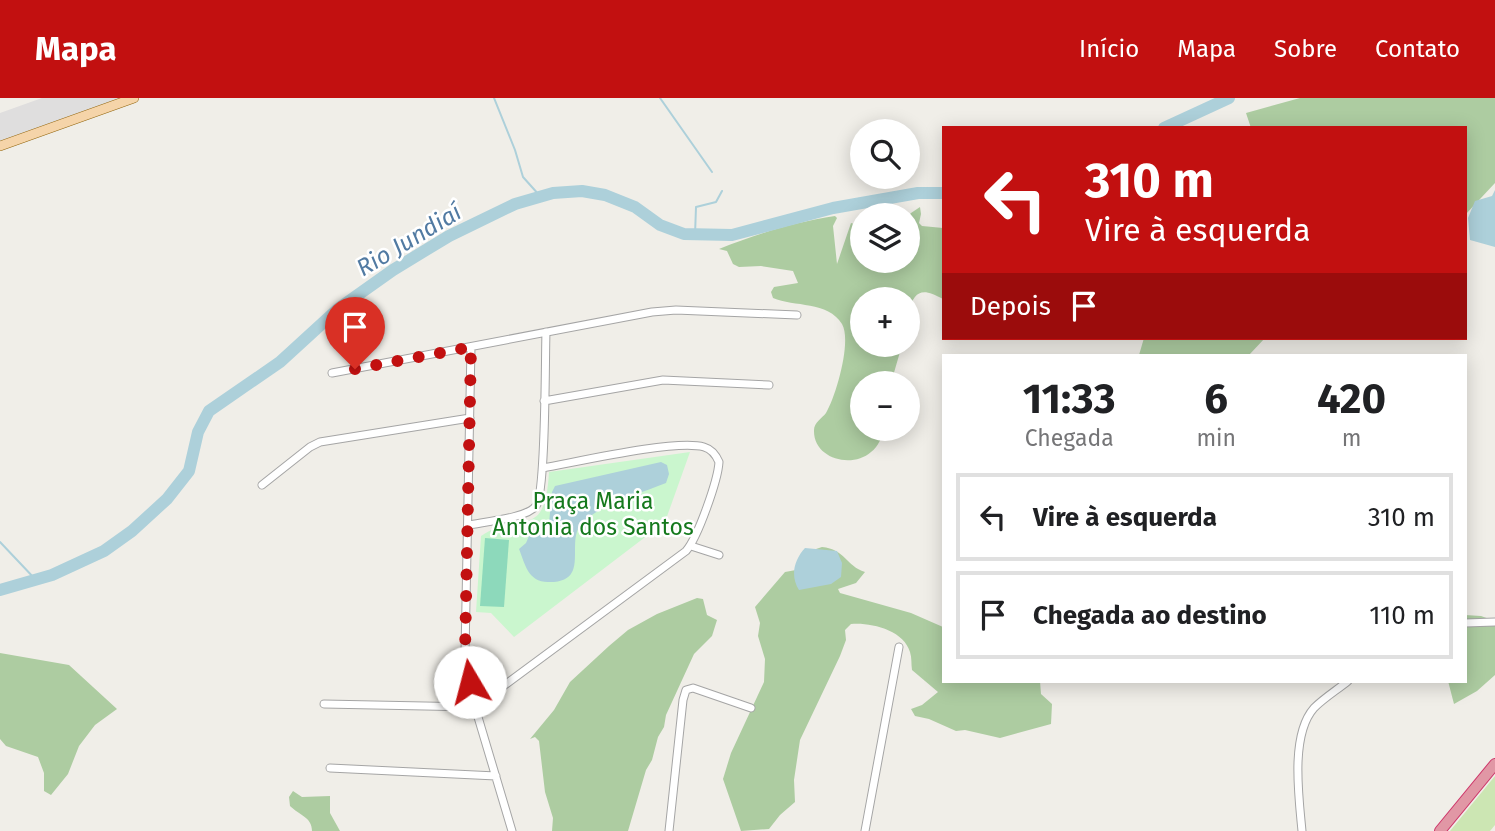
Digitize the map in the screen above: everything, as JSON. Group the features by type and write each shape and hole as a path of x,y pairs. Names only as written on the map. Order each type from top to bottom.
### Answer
{"highway":[{"path":"1440,831 1495,764"}],"main road":[{"path":"0,146 134,98"}],"street":[{"path":"332,373 664,311 797,315"},
{"path":"469,525 528,513 536,507 541,494 546,332"},
{"path":"471,347 465,653 475,707 512,831"},
{"path":"544,401 663,380 769,385"},
{"path":"262,485 320,442 470,418"},
{"path":"324,704 475,707 671,564 691,545 719,467 717,457 703,447 667,447 542,468"},
{"path":"691,545 719,555"},
{"path":"1467,623 1495,622"},
{"path":"865,831 899,647"},
{"path":"1302,831 1298,785 1304,730 1314,709 1345,683"},
{"path":"669,831 686,690 693,688 751,708"},
{"path":"330,768 496,776"}],"shaded area":[{"path":"42,98 122,98 0,142 0,113"}],"green space":[{"path":"1300,98 1495,98 1495,183 1467,213 1467,126 1250,126 1246,113"},
{"path":"835,216 837,218 833,226 837,264 850,226 850,273 920,273 920,224 942,228 942,299 930,293 920,294 920,287 850,287 850,357 899,357 894,371 850,371 850,441 880,441 873,450 854,460 835,458 827,454 815,440 814,430 826,413 838,382 845,343 842,324 836,317 820,308 773,298 771,292 774,287 798,283 793,271 761,266 739,267 733,264 727,251 719,249 776,229"},
{"path":"1143,340 1263,340 1250,354 1139,354"},
{"name":"Praça Maria Antonia dos Santos","path":"690,452 665,522 514,637 491,613 476,612 481,536 495,528 536,516 547,494 549,472"},
{"path":"485,538 509,540 504,607 480,606"},
{"path":"822,547 830,548 865,572 856,583 838,589 840,593 911,613 942,627 942,683 1040,683 1041,694 1052,704 1051,724 1000,738 965,730 956,731 915,716 911,709 922,705 938,692 912,670 907,644 885,629 867,624 851,624 845,630 846,640 840,656 800,740 794,780 795,802 769,829 741,831 723,779 731,753 764,682 765,659 758,636 760,623 755,607 785,572 796,570 804,553"},
{"path":"697,598 703,599 707,615 717,620 712,636 694,654 666,715 628,831 552,831 553,818 545,792 539,741 535,737 530,739 554,710 570,682 609,646 628,630 657,614"},
{"path":"1467,615 1495,621 1495,675 1477,691 1454,704 1449,683 1467,683"},
{"path":"0,653 69,665 117,709 95,725 79,746 68,774 51,795 44,791 44,773 38,757 6,746 0,739"},
{"path":"1495,776 1495,825 1490,831 1450,831"},
{"path":"293,791 302,797 330,796 330,813 340,831 312,831 310,822 290,806 289,797"}],"water":[{"path":"1495,190 1495,247 1470,240 1468,218 1475,201 1492,196"},
{"path":"661,462 667,465 669,474 666,483 612,504 583,522 575,539 574,568 570,576 548,582 532,576 519,549 529,536 549,523 555,486"},
{"path":"805,548 837,551 842,563 841,577 831,584 799,590 794,568"}],"waterway":[{"path":"494,98 523,177 540,196"},
{"path":"660,98 712,172"},
{"name":"Rio Jundiaí","path":"1168,126 1229,98"},
{"name":"Rio Jundiaí","path":"0,590 52,575 104,551 132,531 167,499 189,471 198,432 209,411 280,362 338,309 393,270 449,236 515,204 553,193 582,191 605,195 635,207 660,225 684,234 732,235 833,208 918,193 942,193"},
{"path":"695,235 696,207 716,202 722,191"},
{"path":"0,542 36,580"}],"route":[{"path":"355,369 471,347 465,653 470,682"}]}
